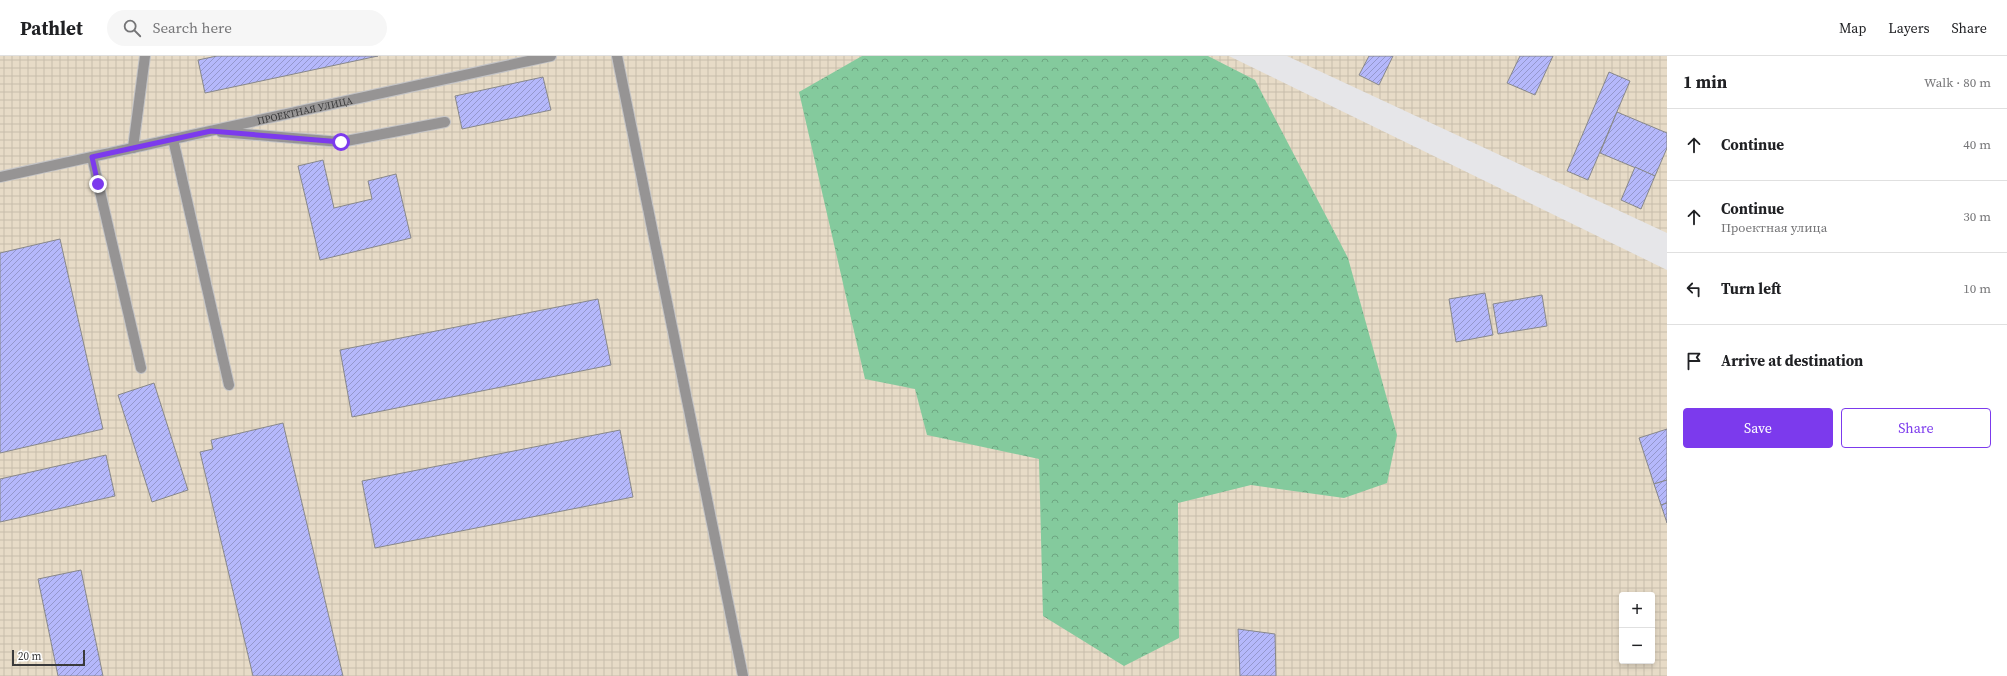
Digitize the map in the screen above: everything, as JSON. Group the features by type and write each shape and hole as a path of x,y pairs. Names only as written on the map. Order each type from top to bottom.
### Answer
{"street":[{"path":"133,148 145,56"},
{"name":"ПРОЕКТНАЯ УЛИЦА","path":"0,177 211,131 518,60 551,56"},
{"path":"617,56 743,676"},
{"path":"211,131 341,142 445,122"},
{"path":"173,139 230,385"},
{"path":"92,157 141,368"}],"shaded area":[{"path":"0,56 1229,56 1667,270 1667,676 0,676"},
{"path":"1287,56 1667,56 1667,233"}],"green space":[{"path":"862,56 1208,56 1255,80 1348,258 1397,435 1387,483 1344,498 1251,485 1178,503 1179,638 1124,666 1043,616 1039,459 927,435 915,389 865,379 799,92"}],"building":[{"path":"217,56 378,56 205,93 198,60"},
{"path":"1369,56 1393,56 1379,85 1359,75"},
{"path":"1520,56 1553,56 1535,95 1507,83"},
{"path":"1609,72 1630,81 1588,180 1567,171"},
{"path":"543,77 551,110 462,129 455,96"},
{"path":"1617,112 1667,133 1667,148 1655,176 1600,153"},
{"path":"323,160 334,208 372,199 368,181 396,174 411,238 320,260 298,166"},
{"path":"1635,167 1655,176 1641,209 1621,200"},
{"path":"60,239 103,429 0,453 0,253"},
{"path":"1485,293 1493,335 1456,342 1449,299"},
{"path":"1542,295 1547,326 1498,334 1493,304"},
{"path":"598,299 611,365 352,417 340,350"},
{"path":"154,383 188,490 152,502 118,395"},
{"path":"283,423 343,676 253,676 200,452 213,449 211,440"},
{"path":"1667,429 1667,480 1654,484 1639,438"},
{"path":"620,430 633,497 375,548 362,481"},
{"path":"106,455 115,496 0,522 0,479"},
{"path":"1667,480 1667,503 1661,505 1654,484"},
{"path":"1667,503 1667,523 1661,505"},
{"path":"81,570 103,676 58,676 38,579"},
{"path":"1238,629 1275,634 1276,676 1240,676"}],"route":[{"path":"98,184 92,157 211,131 341,142"}]}
